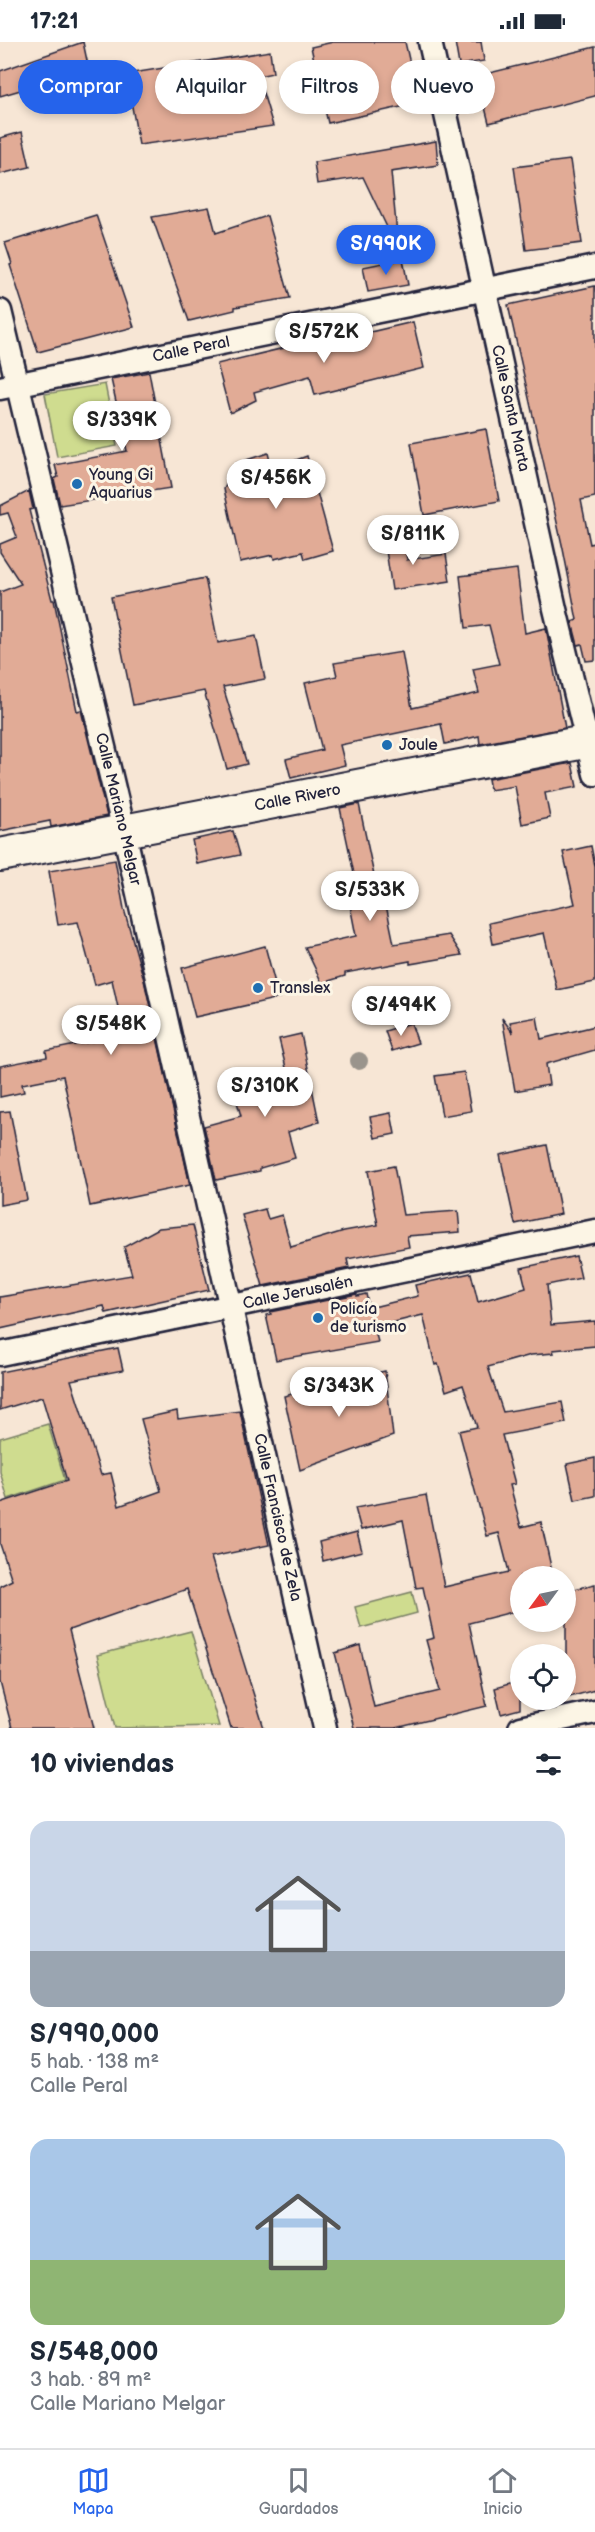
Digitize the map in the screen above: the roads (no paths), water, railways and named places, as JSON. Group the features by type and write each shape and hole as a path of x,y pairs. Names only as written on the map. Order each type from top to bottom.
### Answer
{"street":[{"name":"Calle Santa Marta","path":"430,42 484,290 591,741 595,774"},
{"name":"Calle Peral","path":"9,386 595,267"},
{"name":"Calle Mariano Melgar","path":"0,311 9,386 124,831 232,1306"},
{"name":"Calle Rivero","path":"0,855 591,741"},
{"name":"Calle Jerusalén","path":"0,1354 595,1231"},
{"name":"Calle Francisco de Zela","path":"232,1306 325,1728"},
{"path":"520,1728 595,1712"}],"place":[{"name":"Young Gi Aquarius","path":"77,484"},
{"name":"Joule","path":"387,745"},
{"name":"Translex","path":"258,988"},
{"name":"Policía de turismo","path":"318,1318"}]}
